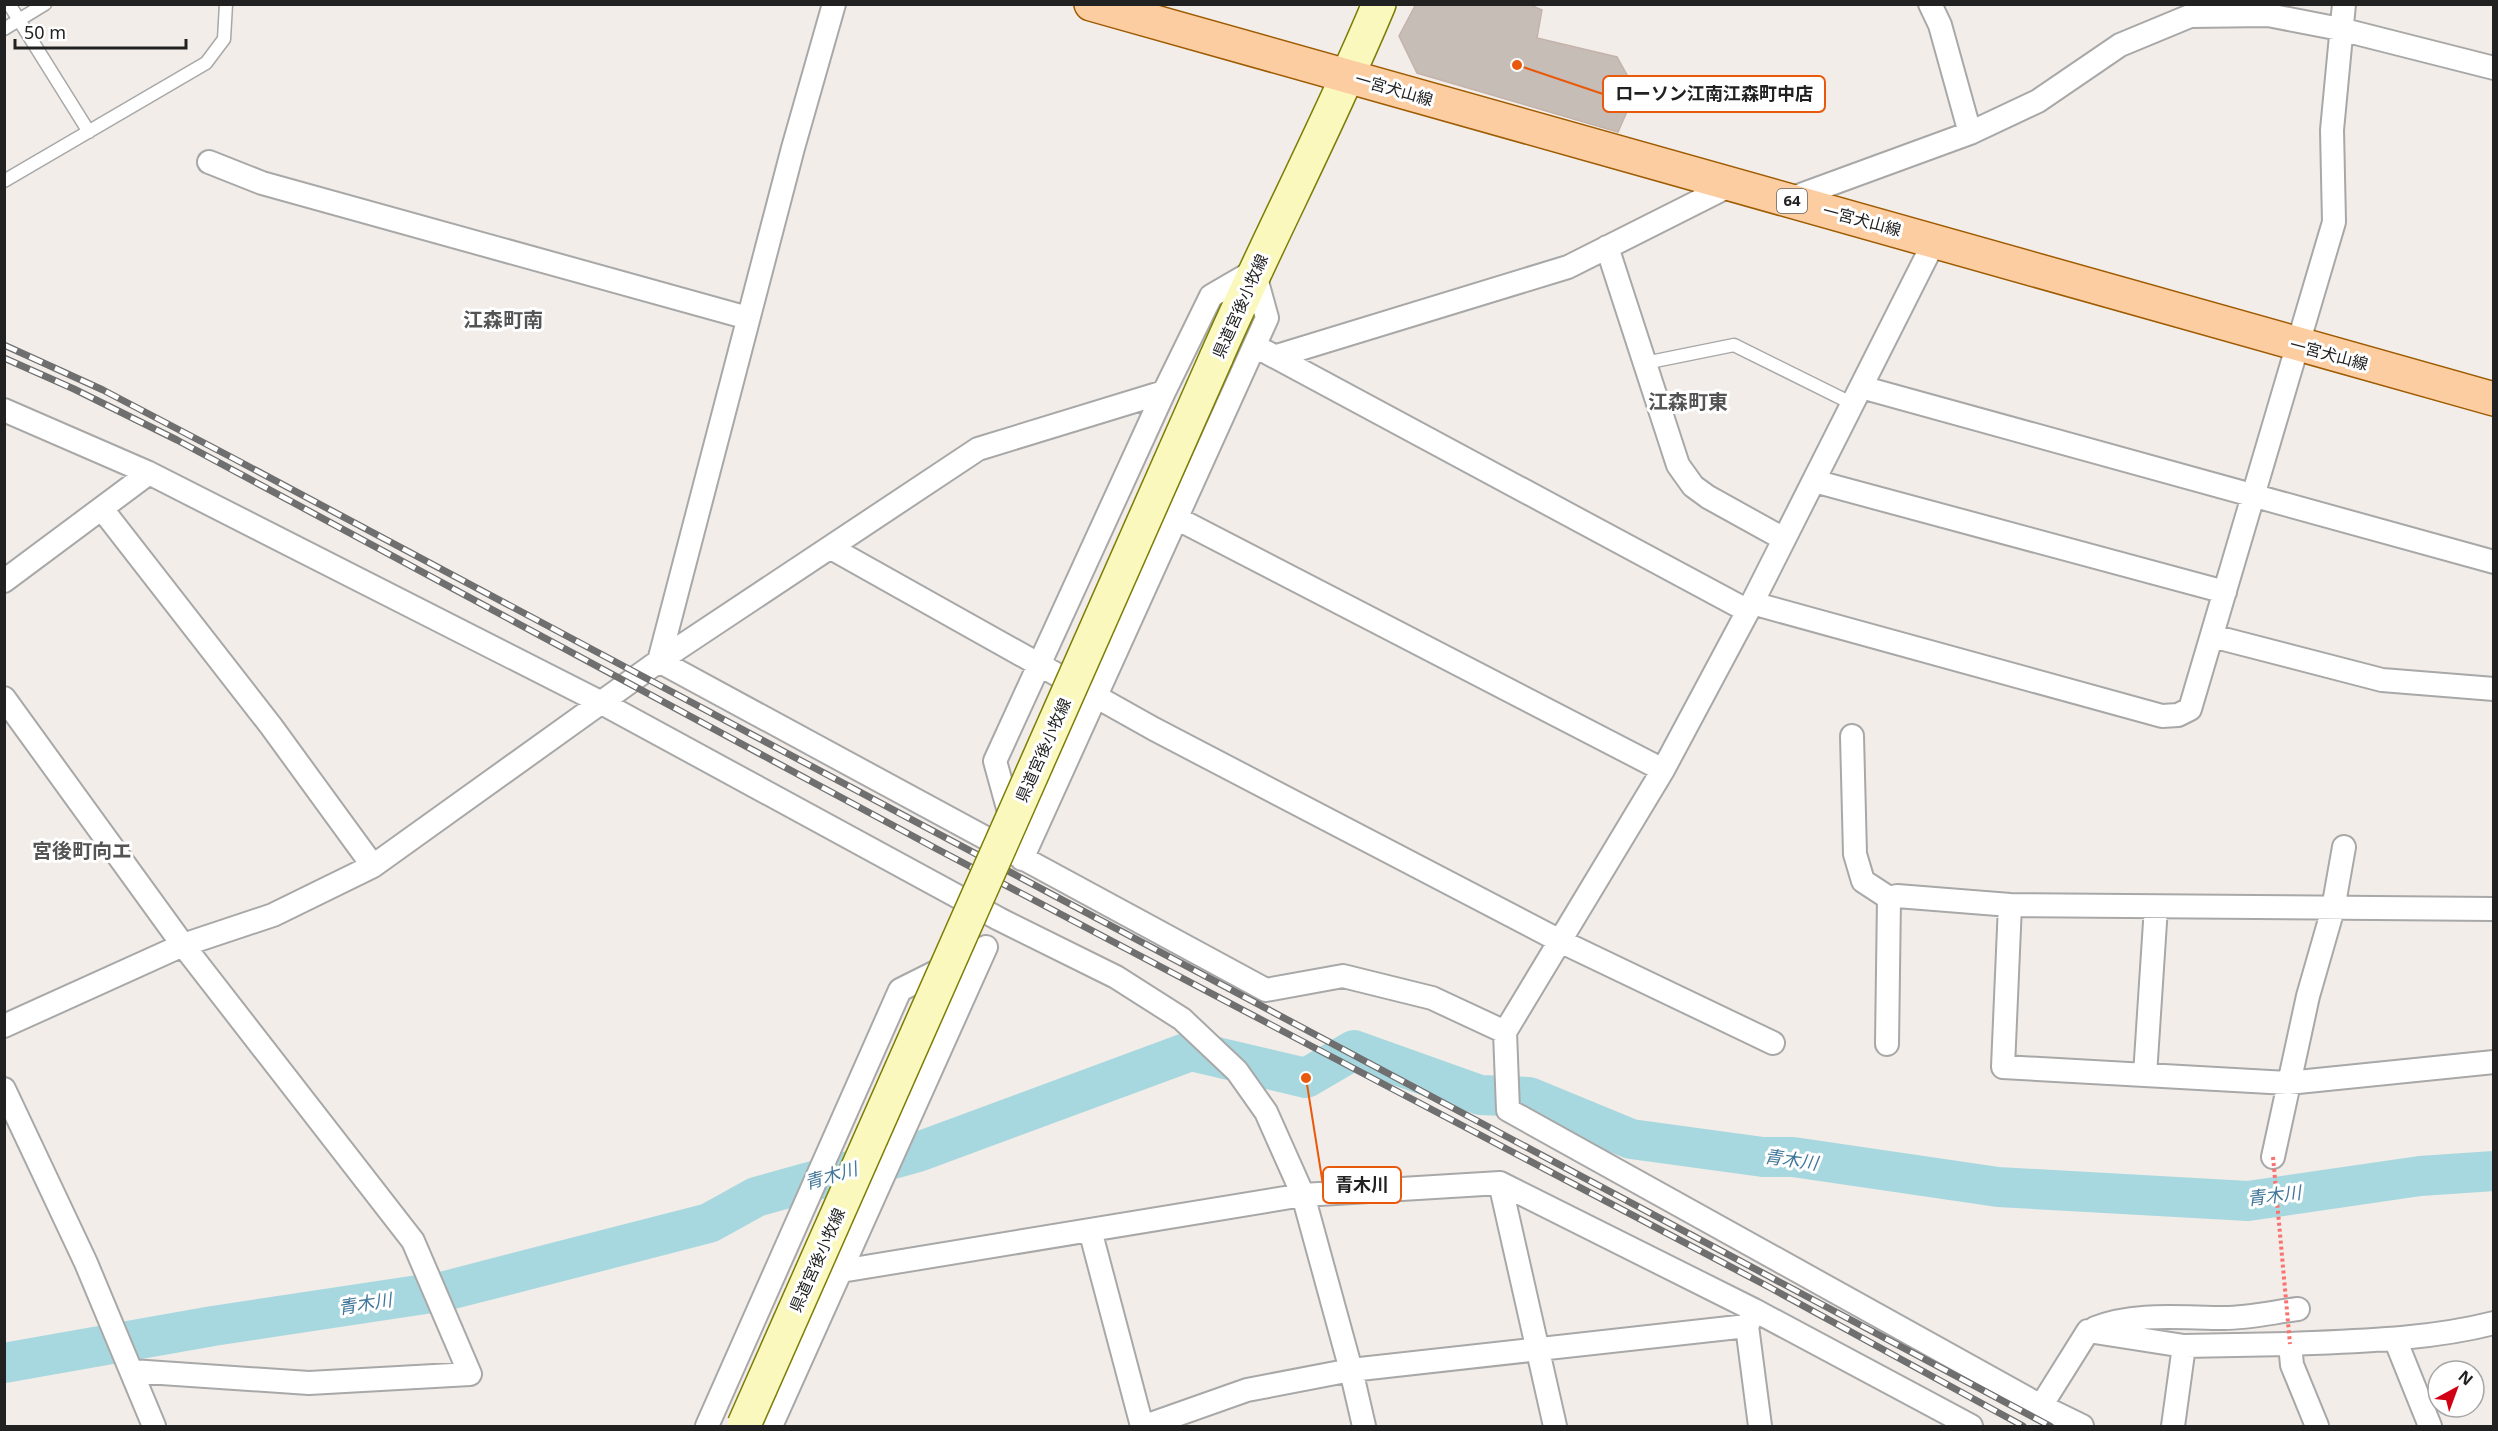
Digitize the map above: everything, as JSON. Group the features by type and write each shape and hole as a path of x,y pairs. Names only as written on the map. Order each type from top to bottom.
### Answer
{"main road":[{"name":"一宮犬山線","path":"1091,4 1731,185 1935,240 2298,346 2493,399"},
{"name":"県道宮後小牧線","path":"753,1426 1254,271 1349,76 1379,4"}],"street":[{"path":"659,661 748,318 834,4"},
{"path":"1930,4 1940,25 1970,133"},
{"path":"1255,346 1750,607 2162,716 2178,715 2190,709 2334,222 2332,130 2344,4"},
{"path":"1787,200 1970,133 2038,101 2120,45 2190,16 2268,15 2340,29 2493,68"},
{"path":"209,162 262,183 748,318"},
{"path":"1277,356 1568,267 1731,185"},
{"path":"1935,240 1750,607 1663,770 1562,942 1505,1032 1507,1099 2041,1406 2082,1426"},
{"path":"1607,248 1678,465 1693,486 1708,497 1784,539"},
{"path":"1254,271 1267,318 1098,698 1022,859 994,761 1164,392 1211,296 1254,271"},
{"path":"4,1026 183,945 273,915 373,866 659,661 831,549 978,448 1164,392"},
{"path":"1857,396 2253,497 2493,562"},
{"path":"4,410 150,473 602,703 999,919 1116,977 1182,1020 1237,1071 1266,1112 1303,1195 1364,1426"},
{"path":"4,581 150,473"},
{"path":"1814,481 2225,592"},
{"path":"102,508 271,726 373,866"},
{"path":"1178,519 1663,770"},
{"path":"831,549 1098,698 1562,942 1773,1043"},
{"path":"2212,636 2382,680 2493,689"},
{"path":"659,661 1266,990 1343,976 1383,983 1432,998 1505,1032"},
{"path":"4,698 183,945 413,1241 470,1374 309,1383 132,1371"},
{"path":"1852,736 1855,854 1863,880 1889,898 1897,896 2010,905 2493,909"},
{"path":"2273,1157 2288,1083 2332,909 2344,847"},
{"path":"1887,1044 1889,898"},
{"path":"2010,905 2003,1066 2288,1083 2493,1062"},
{"path":"2145,1075 2156,907"},
{"path":"753,1426 841,1271 999,919"},
{"path":"707,1426 900,990 986,946"},
{"path":"4,1089 132,1371 154,1426"},
{"path":"841,1271 1303,1195 1500,1183 1751,1318 1971,1426"},
{"path":"1500,1183 1556,1426"},
{"path":"1090,1230 1144,1426 1247,1390 1351,1370 1538,1349 1751,1318"},
{"path":"2041,1406 2088,1331 2114,1321 2194,1315 2226,1318 2298,1309"},
{"path":"1751,1318 1761,1426"},
{"path":"2088,1331 2184,1346 2290,1344 2395,1339 2457,1332 2493,1323"},
{"path":"2395,1339 2430,1426"},
{"path":"2290,1344 2292,1365 2317,1426"},
{"path":"2173,1426 2184,1346"}],"lane":[{"path":"9,4 89,132"},
{"path":"4,29 45,4"},
{"path":"4,181 206,63 224,39 226,4"},
{"path":"1645,363 1734,345 1857,396"}],"path":[{"path":"2273,1157 2290,1344"}],"building":[{"path":"1416,4 1528,4 1542,10 1537,38 1617,57 1636,91 1618,132 1417,73 1399,36"}],"waterway":[{"name":"青木川","path":"4,1363 213,1326 445,1291 709,1223 756,1197 918,1152 1191,1051 1306,1078 1354,1050 1480,1095 1529,1097 1631,1139 1763,1157 1793,1157 1998,1187 2248,1201 2420,1176 2494,1171"}],"railway":[{"path":"4,345 103,390 229,456 2050,1426"},
{"path":"4,358 74,389 177,440 935,848 1769,1287 2023,1426"}],"place":[{"name":"ローソン江南江森町中店","path":"1517,65"},
{"name":"青木川","path":"1306,1078"}],"district":[{"name":"江森町南","path":"503,320"},
{"name":"江森町東","path":"1688,402"},
{"name":"宮後町向エ","path":"82,851"}]}
